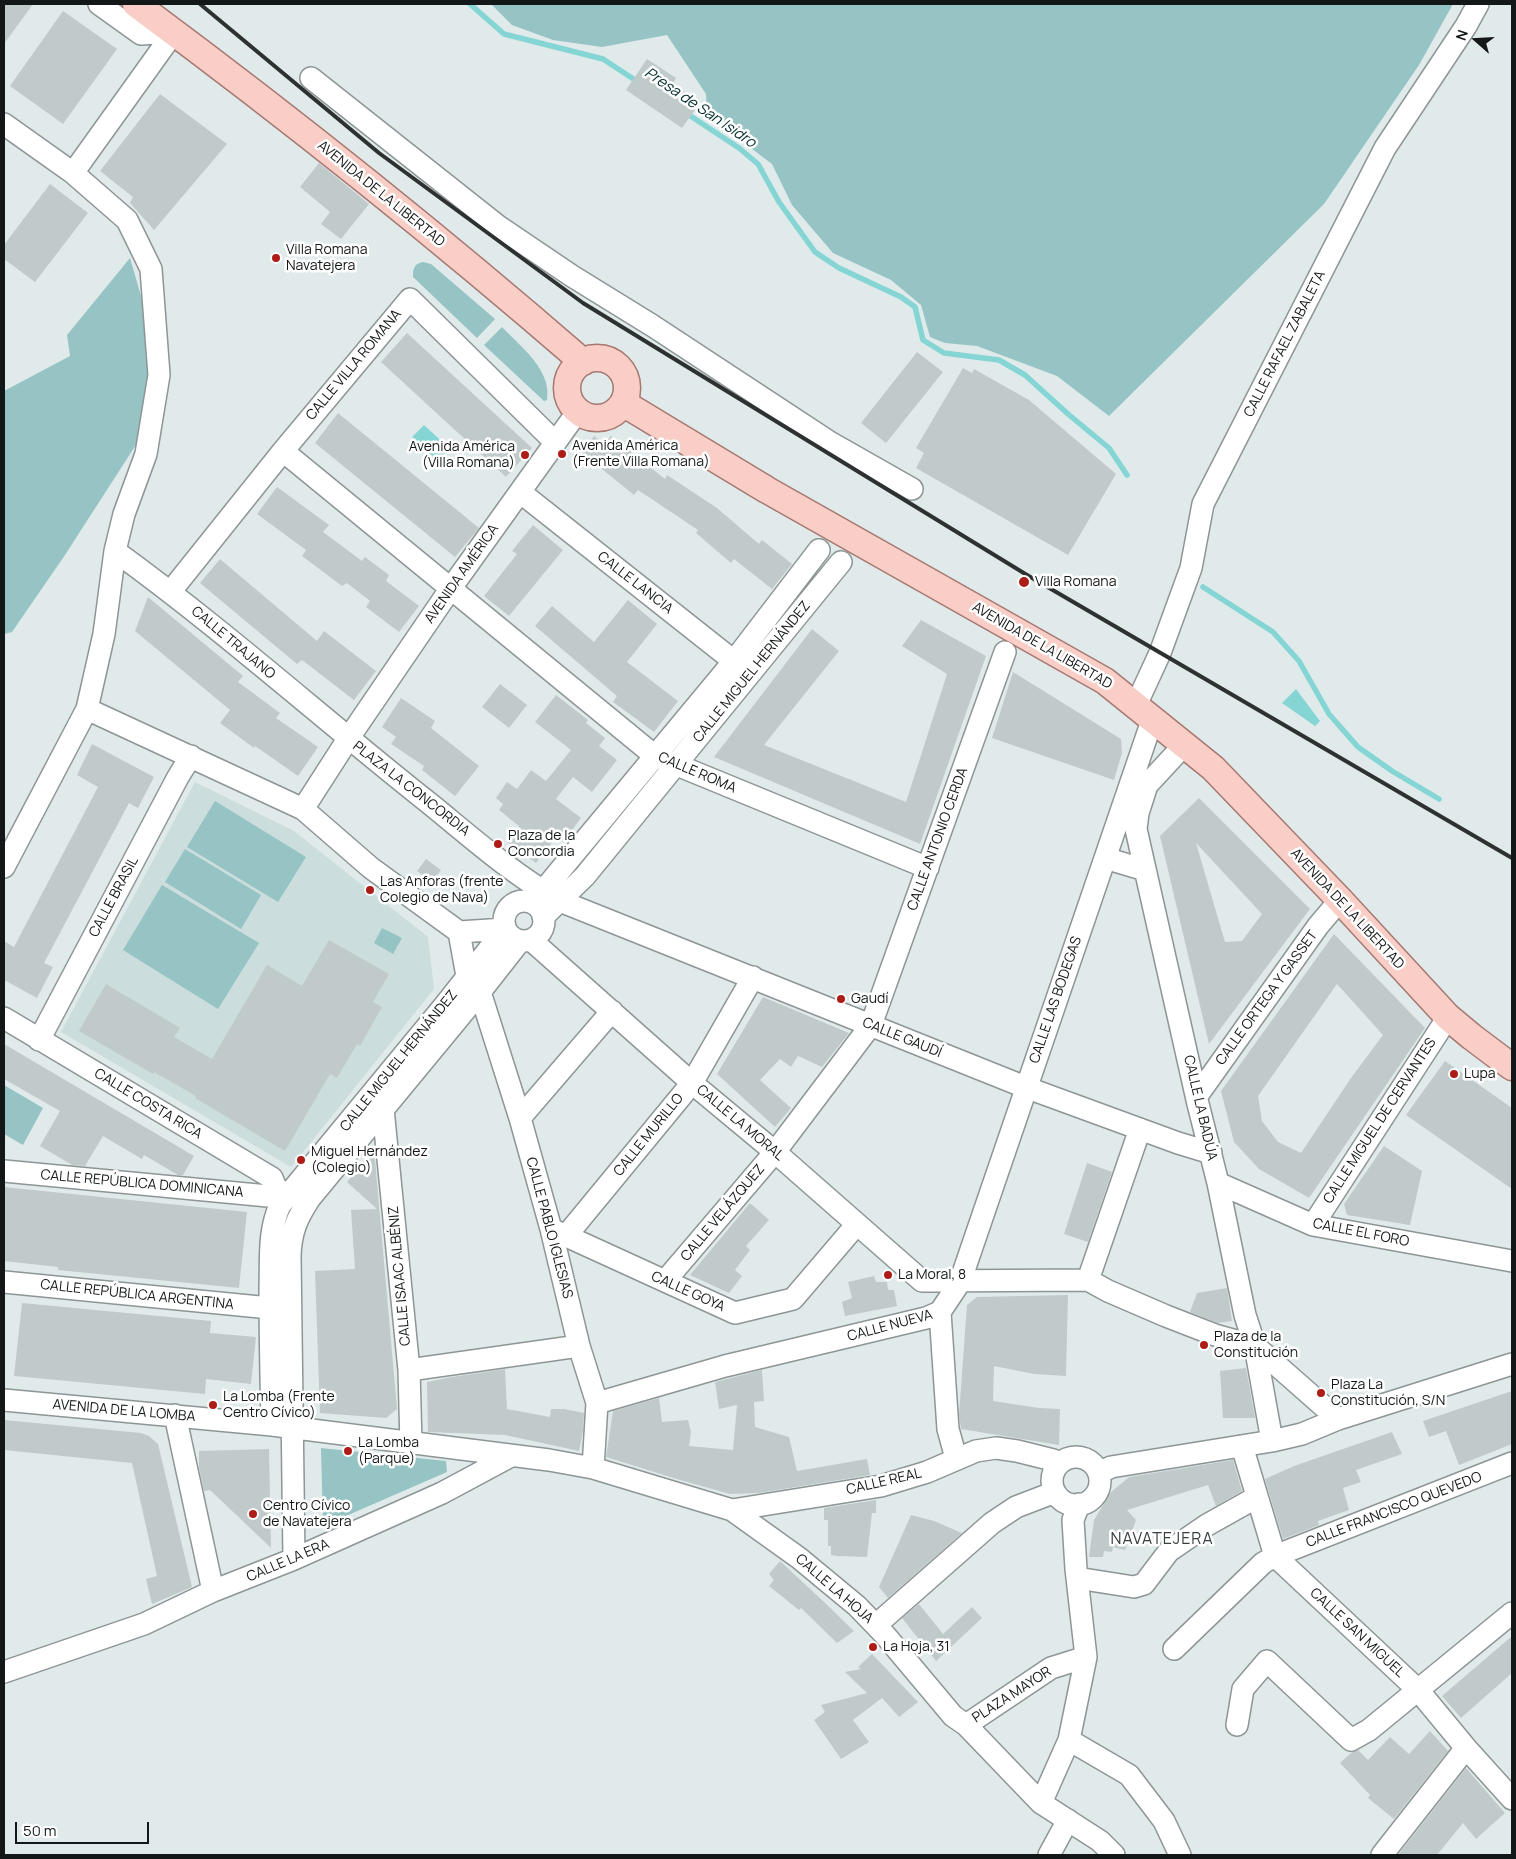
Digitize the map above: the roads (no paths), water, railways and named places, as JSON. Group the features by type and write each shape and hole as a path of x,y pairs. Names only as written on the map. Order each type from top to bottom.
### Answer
{"main road":[{"name":"AVENIDA DE LA LIBERTAD","path":"136,4 383,194 553,334 584,362"},
{"path":"600,358 610,361 618,367 624,375 627,384 623,403 618,410 602,418 587,416 578,411 570,400 567,391 568,382 576,367 584,362 600,358"},
{"name":"AVENIDA DE LA LIBERTAD","path":"623,403 767,490 1105,681 1145,711 1213,768 1340,900 1448,1017 1512,1067"}],"street":[{"path":"100,4 141,34 174,32"},
{"name":"CALLE RAFAEL ZABALETA","path":"1145,711 1160,653 1191,568 1203,504 1385,148 1466,26 1478,4"},
{"path":"73,173 174,32"},
{"path":"311,78 498,226 830,443 912,489"},
{"path":"4,124 73,173 127,220 150,269 159,375 146,454 124,514 115,551 104,634 87,709 4,867"},
{"name":"CALLE VILLA ROMANA","path":"171,592 283,452 410,299 555,442"},
{"name":"AVENIDA AMÉRICA","path":"348,739 451,588 578,411"},
{"name":"CALLE ROMA","path":"283,452 654,756 928,868"},
{"name":"CALLE LANCIA","path":"520,492 742,668"},
{"name":"CALLE MIGUEL HERNÁNDEZ","path":"545,903 584,876 676,765 819,550"},
{"name":"CALLE TRAJANO","path":"115,551 171,592 348,739"},
{"name":"CALLE MIGUEL HERNÁNDEZ","path":"545,903 654,756 742,668 841,562"},
{"name":"CALLE ANTONIO CERDA","path":"871,1025 1005,652"},
{"path":"87,709 303,809 371,868 459,932 518,937 539,935 543,927 545,903 523,901 514,903 506,910 503,919 518,937"},
{"name":"CALLE LAS BODEGAS","path":"960,1282 1025,1087 1127,795 1145,711"},
{"name":"PLAZA LA CONCORDIA","path":"303,809 348,739 516,872 545,903"},
{"name":"CALLE LA BADÚA","path":"1185,744 1147,784 1138,813 1136,829 1218,1182 1245,1315 1256,1346 1272,1442"},
{"name":"CALLE BRASIL","path":"38,1040 191,756"},
{"path":"1127,795 1136,829"},
{"path":"1105,858 1145,870"},
{"name":"CALLE ORTEGA Y GASSET","path":"1197,1096 1318,926 1340,900"},
{"name":"CALLE GAUDÍ","path":"545,903 753,977 819,1006 1025,1087 1140,1129 1211,1152"},
{"name":"CALLE PABLO IGLESIAS","path":"459,932 474,984 559,1232 579,1346 597,1403 593,1468"},
{"name":"CALLE MIGUEL HERNÁNDEZ","path":"282,1427 270,1308 271,1240 273,1221 280,1205 282,1191 313,1166 518,937"},
{"name":"CALLE LA MORAL","path":"518,937 612,1011 922,1281 960,1282"},
{"name":"CALLE MURILLO","path":"559,1232 692,1082 753,977"},
{"name":"CALLE MIGUEL HERNÁNDEZ","path":"282,1427 291,1238 297,1219 310,1198 383,1110 474,984"},
{"path":"520,1118 612,1011"},
{"name":"CALLE MIGUEL DE CERVANTES","path":"1313,1226 1448,1017"},
{"name":"CALLE COSTA RICA","path":"4,1018 272,1178 282,1191"},
{"name":"CALLE VELÁZQUEZ","path":"665,1281 775,1152 871,1025"},
{"name":"CALLE ISAAC ALBÉNIZ","path":"383,1110 409,1370 411,1444"},
{"path":"1088,1280 1140,1129"},
{"name":"CALLE REPÚBLICA DOMINICANA","path":"4,1171 268,1196 282,1191"},
{"name":"CALLE EL FORO","path":"1218,1182 1313,1226 1512,1261"},
{"name":"CALLE GOYA","path":"559,1232 734,1313 793,1299 857,1224"},
{"path":"960,1282 1088,1280 1108,1291 1166,1316 1215,1335 1256,1346"},
{"name":"CALLE REPÚBLICA ARGENTINA","path":"4,1282 270,1308"},
{"name":"CALLE NUEVA","path":"597,1403 725,1366 926,1318 940,1312 960,1282"},
{"path":"940,1312 948,1429 956,1458"},
{"path":"409,1370 579,1346"},
{"name":"CALLE LA BADÚA","path":"1256,1346 1338,1419"},
{"path":"1099,1473 1111,1467 1272,1442 1302,1434 1338,1419 1512,1364"},
{"name":"AVENIDA DE LA LOMBA","path":"4,1400 174,1415 511,1456"},
{"path":"174,1415 213,1591"},
{"path":"282,1427 294,1559"},
{"name":"CALLE SAN MIGUEL","path":"1242,1446 1275,1556 1418,1690 1466,1748 1512,1799"},
{"name":"CALLE REAL","path":"732,1510 881,1486 928,1472 956,1458 976,1451 996,1448 1017,1450 1053,1460 1060,1464"},
{"name":"CALLE LA HOJA","path":"511,1456 593,1468 732,1510 799,1558 856,1606 876,1625 953,1716 966,1725 1041,1802 1100,1841 1114,1855"},
{"name":"CALLE LA ERA","path":"4,1672 144,1624 213,1591 294,1559 442,1493 511,1456"},
{"path":"1079,1457 1087,1460 1094,1465 1099,1473 1098,1491 1085,1503 1068,1503 1060,1499 1055,1492 1052,1482 1054,1472 1068,1458 1079,1457"},
{"name":"CALLE FRANCISCO QUEVEDO","path":"1174,1649 1263,1563 1275,1556 1512,1463"},
{"path":"876,1625 992,1523 1016,1507 1055,1492"},
{"path":"1077,1578 1134,1587 1144,1584 1169,1551 1207,1525 1257,1498"},
{"path":"1041,1802 1069,1740 1086,1657 1077,1578 1074,1520 1078,1504"},
{"path":"1236,1725 1243,1689 1267,1661 1351,1740 1369,1730 1512,1613"},
{"name":"PLAZA MAYOR","path":"966,1725 1050,1668 1086,1657"},
{"path":"1069,1740 1129,1776 1164,1821 1180,1855"},
{"path":"1382,1855 1466,1748"},
{"path":"1049,1855 1068,1820"}],"waterway":[{"name":"Presa de San Isidro","path":"470,4 504,34 603,59 638,82"},
{"name":"Presa de San Isidro","path":"686,113 739,148 758,164 779,202 815,252 839,268 901,297 915,307 923,340 944,353 999,360 1025,375 1109,448 1127,475"},
{"name":"Presa de San Isidro","path":"1203,587 1273,632 1299,661 1329,714 1358,747 1392,771 1439,799"}],"railway":[{"path":"200,4 379,153 583,303 1027,575 1512,858"}],"place":[{"name":"Villa Romana Navatejera","path":"276,258"},
{"name":"Avenida América (Frente Villa Romana)","path":"562,454"},
{"name":"Avenida América (Villa Romana)","path":"525,455"},
{"name":"Villa Romana","path":"1024,582"},
{"name":"Plaza de la Concordia","path":"498,844"},
{"name":"Las Anforas (frente Colegio de Nava)","path":"370,890"},
{"name":"Gaudí","path":"841,999"},
{"name":"Lupa","path":"1454,1074"},
{"name":"Miguel Hernández (Colegio)","path":"301,1160"},
{"name":"La Moral, 8","path":"888,1275"},
{"name":"Plaza de la Constitución","path":"1204,1345"},
{"name":"Plaza La Constitución, S/N","path":"1321,1393"},
{"name":"La Lomba (Frente Centro Cívico)","path":"213,1405"},
{"name":"La Lomba (Parque)","path":"348,1451"},
{"name":"Centro Cívico de Navatejera","path":"253,1514"},
{"name":"La Hoja, 31","path":"873,1647"}],"district":[{"name":"NAVATEJERA","path":"1162,1540"}]}
